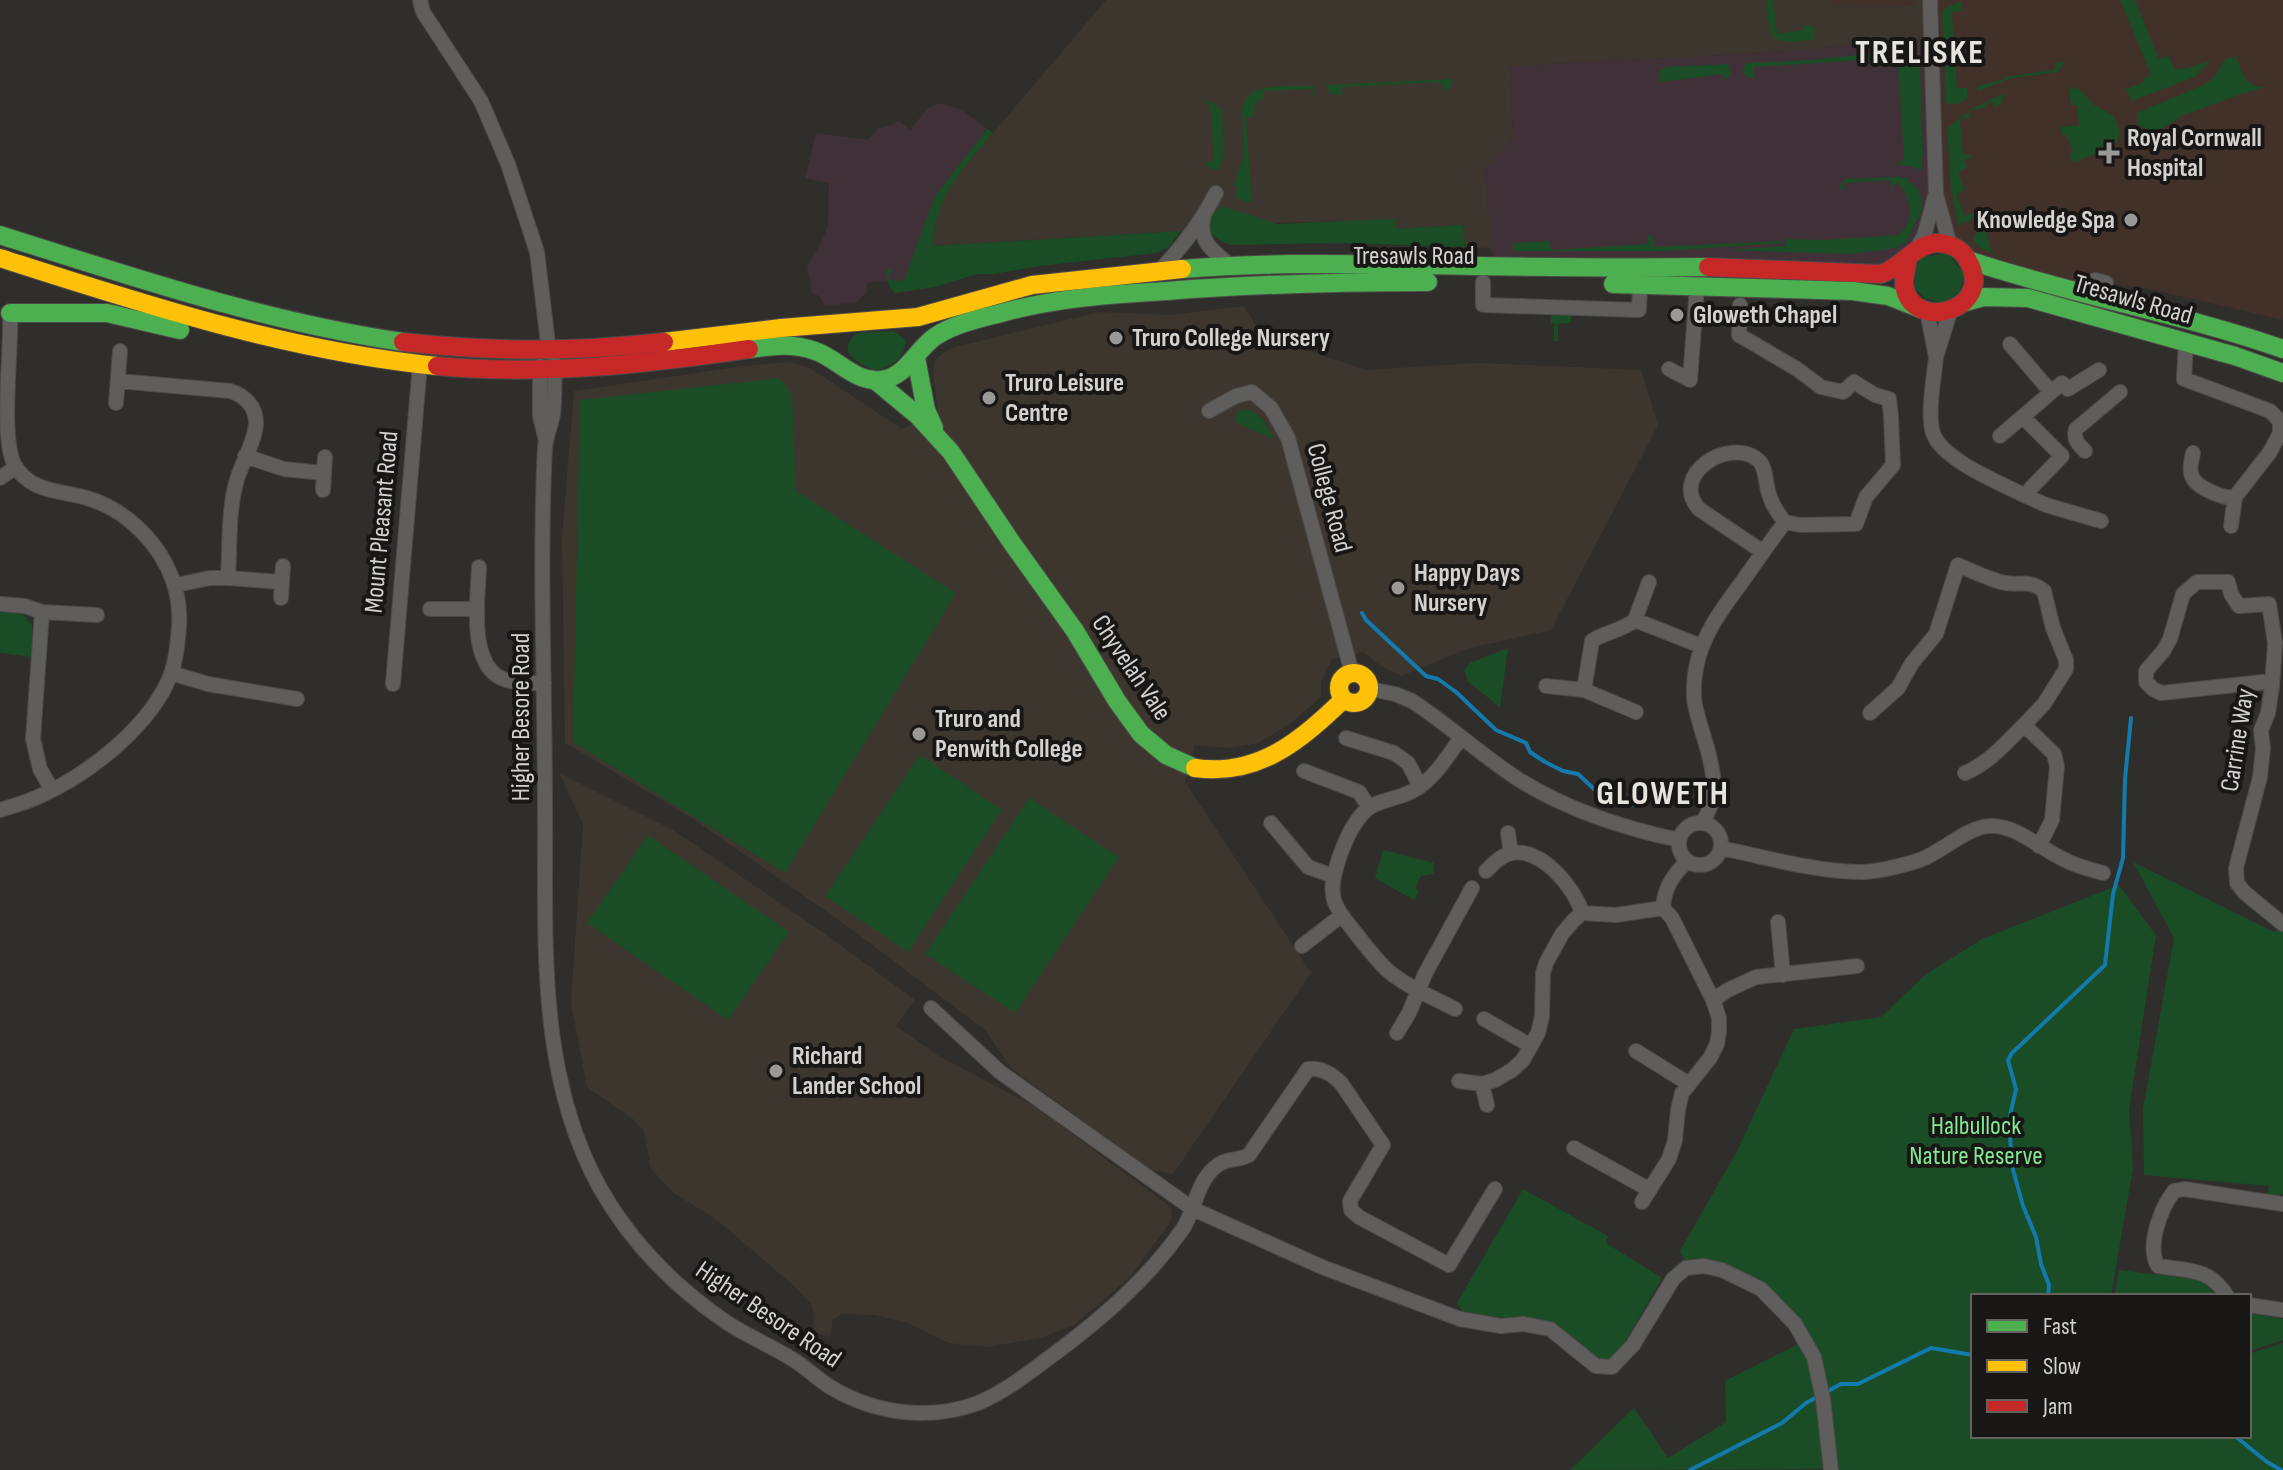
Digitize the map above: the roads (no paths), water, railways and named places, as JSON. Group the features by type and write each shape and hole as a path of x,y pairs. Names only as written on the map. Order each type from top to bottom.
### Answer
{"main road":[{"path":"0,235 137,279 310,325 400,342 548,359 605,367 793,346 819,352 853,372 876,381 897,376 916,357 911,338 898,320 874,319 604,349 548,359 420,364 317,348 234,329 0,258"},
{"path":"1937,243 1950,245 1968,260 1974,279 1971,292 1957,307 1941,313 1925,311 1914,303 1903,283 1904,271 1912,255 1925,246 1937,243"},
{"name":"Tresawls Road","path":"898,320 929,316 1032,285 1230,265 1716,267 1881,274 1896,269 1912,255"},
{"name":"Tresawls Road","path":"1968,260 2009,275 2224,330 2283,349"},
{"name":"Tresawls Road","path":"916,357 936,336 1017,309 1082,298 1291,283 1483,282 1833,290 1897,299 1925,311"},
{"name":"Tresawls Road","path":"1957,307 1995,297 2028,298 2283,373"},
{"path":"3,308 107,313 234,342 317,348"},
{"path":"852,323 843,337 841,348 853,372"},
{"name":"Chyvelah Vale","path":"916,357 926,410 940,439 1076,634 1141,735 1158,750 1178,762 1196,767 1225,770 1251,766 1305,734 1344,699 1361,701 1370,689"},
{"name":"Chyvelah Vale","path":"876,381 940,439"},
{"path":"1344,699 1340,691 1341,681 1352,673 1363,675 1370,689"}],"street":[{"name":"Higher Besore Road","path":"420,0 423,12 481,101 508,164 537,252 553,415 546,441 543,546 551,1025 562,1091 574,1131 612,1207 647,1253 676,1283 725,1321 851,1398 872,1407 904,1413 947,1411 998,1394 1111,1310 1165,1252 1189,1219 1197,1191 1215,1166 1249,1155 1308,1069 1316,1068 1341,1083 1383,1145 1350,1201 1351,1210 1359,1217 1449,1265 1495,1189"},
{"path":"1912,255 1924,236 1936,194 1930,0"},
{"path":"1158,271 1204,215 1216,193"},
{"path":"1936,194 1950,245"},
{"path":"1204,215 1205,242 1230,265"},
{"path":"2070,291 2095,280 2106,283"},
{"path":"1483,282 1476,305 1639,310 1640,285"},
{"path":"1669,369 1696,384 1697,286"},
{"path":"1740,305 1733,339 1771,353 1821,387 1843,392 1854,382 1875,395 1889,399 1891,416 1893,465 1866,497 1856,524 1800,525 1785,522 1769,495 1762,464 1756,457 1742,453 1725,454 1696,470 1690,482 1693,502 1763,552"},
{"path":"1957,307 1936,357 1931,416 1933,433 1941,446 1955,458 2026,496 2101,521"},
{"path":"0,810 52,790 95,763 122,740 157,701 171,673 180,614 176,585 146,535 107,505 44,490 32,484 16,467 7,438 6,395 11,333 3,308"},
{"path":"1925,311 1936,357"},
{"path":"2186,342 2184,379 2270,411 2280,421 2277,455 2235,497 2229,499 2194,481 2191,474 2193,453"},
{"path":"2010,344 2050,391"},
{"path":"116,403 120,351"},
{"name":"Mount Pleasant Road","path":"393,684 420,364"},
{"path":"2000,436 2062,383 2068,389 2099,370"},
{"path":"118,381 230,391 250,404 256,423 235,485 228,578"},
{"name":"College Road","path":"1209,411 1236,396 1252,392 1266,403 1281,424 1298,470 1352,673"},
{"path":"2026,496 2062,456 2081,447 2075,438 2076,429 2120,392"},
{"path":"2023,417 2062,456"},
{"path":"245,456 284,469 323,473"},
{"path":"323,490 325,457"},
{"path":"0,478 16,467"},
{"path":"2231,526 2235,497"},
{"path":"1702,823 1713,793 1714,774 1695,701 1701,646 1719,613 1785,522"},
{"path":"1870,713 1898,688 1912,663 1936,634 1961,558 2000,582 2029,582 2044,591 2053,628 2066,660 2066,669 2044,704 2024,725 1993,756 1965,773"},
{"path":"281,598 283,566"},
{"path":"479,567 477,609 480,652 488,667 509,680 544,683"},
{"path":"176,585 210,578 282,582"},
{"path":"1584,690 1592,641 1635,620 1649,582"},
{"name":"Carrine Way","path":"2272,681 2161,693 2146,682 2146,671 2170,639 2183,594 2197,582 2228,582 2239,606 2276,602 2272,681 2275,713 2261,730 2260,777 2236,868 2237,883 2244,892 2283,924"},
{"path":"0,604 25,606 42,612 97,615"},
{"path":"430,609 477,609"},
{"path":"42,612 33,739 40,769 52,790"},
{"path":"1635,620 1701,646"},
{"path":"171,673 268,701 297,699"},
{"path":"1546,686 1584,690 1636,712"},
{"path":"1370,689 1412,701 1515,777 1561,804 1614,823 1679,840"},
{"path":"2024,725 2054,754 2057,766 2052,820 2039,846"},
{"path":"1346,738 1394,753 1408,763 1420,786"},
{"path":"1455,1009 1388,971 1371,953 1334,901 1333,876 1346,837 1355,822 1369,807 1420,786 1437,771 1461,738"},
{"path":"1304,771 1359,792 1369,807"},
{"path":"1271,823 1308,867 1333,876"},
{"path":"1702,823 1717,832 1721,848 1717,856 1706,864 1694,864 1680,852 1679,840 1690,825 1702,823"},
{"path":"1721,848 1860,872 1923,859 1976,830 1990,826 2004,828 2079,867 2103,873"},
{"path":"1508,833 1511,853"},
{"path":"1486,871 1498,859 1511,853 1523,853 1538,859 1552,868 1569,887 1582,913"},
{"path":"1574,1148 1646,1196 1669,1159 1682,1093 1710,1058 1717,1044 1719,1018 1713,1000 1672,918 1663,908 1669,883 1688,861"},
{"path":"1397,1033 1466,889"},
{"path":"1459,1081 1482,1084 1495,1080 1523,1060 1538,1033 1542,1017 1546,963 1562,934 1582,913 1616,915 1663,908"},
{"path":"1302,946 1342,915"},
{"path":"1778,922 1783,975"},
{"path":"1713,1000 1756,977 1857,966"},
{"path":"931,1008 1000,1072 1193,1209 1322,1267 1460,1319 1501,1326 1524,1324 1550,1329 1596,1366 1612,1367 1633,1345 1673,1279 1686,1268 1704,1266 1722,1270 1761,1289 1795,1324 1814,1357 1831,1470"},
{"path":"1484,1019 1531,1046"},
{"path":"1636,1051 1689,1084"},
{"path":"1482,1084 1487,1105"},
{"path":"2225,1294 2213,1278 2203,1273 2158,1266 2153,1258 2157,1226 2167,1200 2174,1191 2184,1189 2283,1204"},
{"path":"2251,1305 2283,1310"}],"waterway":[{"path":"1362,613 1426,676 1438,679 1456,692 1496,730 1526,743 1530,752 1545,762 1578,774 1594,789 1634,805"},
{"path":"2048,1294 2049,1285 2036,1237 2012,1166 2009,1120 2016,1089 2008,1060 2105,965 2113,894 2123,858 2125,779 2131,718"},
{"path":"1690,1470 1782,1423 1806,1403 1841,1384 1858,1384 1931,1348 1971,1355"},
{"path":"2237,1438 2281,1470"}],"place":[{"name":"Royal Cornwall Hospital","path":"2109,153"},
{"name":"Knowledge Spa","path":"2131,220"},
{"name":"Gloweth Chapel","path":"1677,315"},
{"name":"Truro College Nursery","path":"1116,338"},
{"name":"Truro Leisure Centre","path":"989,398"},
{"name":"Happy Days Nursery","path":"1398,588"},
{"name":"Truro and Penwith College","path":"919,734"},
{"name":"Richard Lander School","path":"776,1071"}],"district":[{"name":"TRELISKE","path":"1920,52"},
{"name":"GLOWETH","path":"1663,793"}],"park label":[{"name":"Halbullock Nature Reserve","path":"1976,1141"}]}
